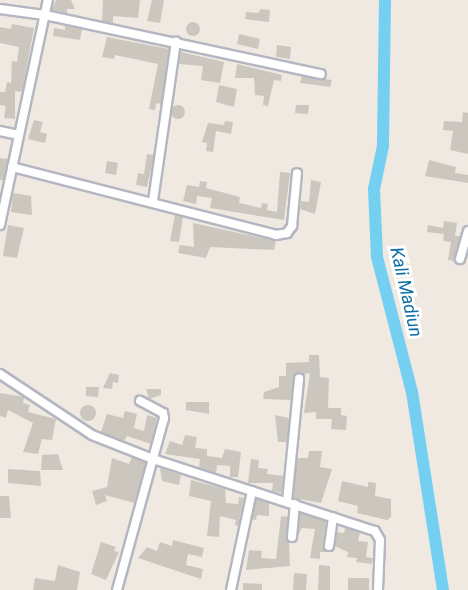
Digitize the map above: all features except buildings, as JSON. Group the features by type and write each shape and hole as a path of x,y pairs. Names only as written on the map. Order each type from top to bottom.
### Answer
{"street":[{"path":"0,225 48,0"},
{"path":"0,9 45,15 321,74"},
{"path":"153,201 176,42"},
{"path":"0,131 19,135"},
{"path":"12,167 153,201 188,214 282,235 292,226 297,173"},
{"path":"460,259 468,231"},
{"path":"0,374 75,426 153,459 333,517 379,535 378,590"},
{"path":"292,537 291,503 299,380"},
{"path":"117,590 164,415 140,401"},
{"path":"231,590 252,491"},
{"path":"329,546 333,517"}],"waterway":[{"name":"Kali Madiun","path":"385,0 383,146 374,189 377,257 412,392 443,590"}]}
